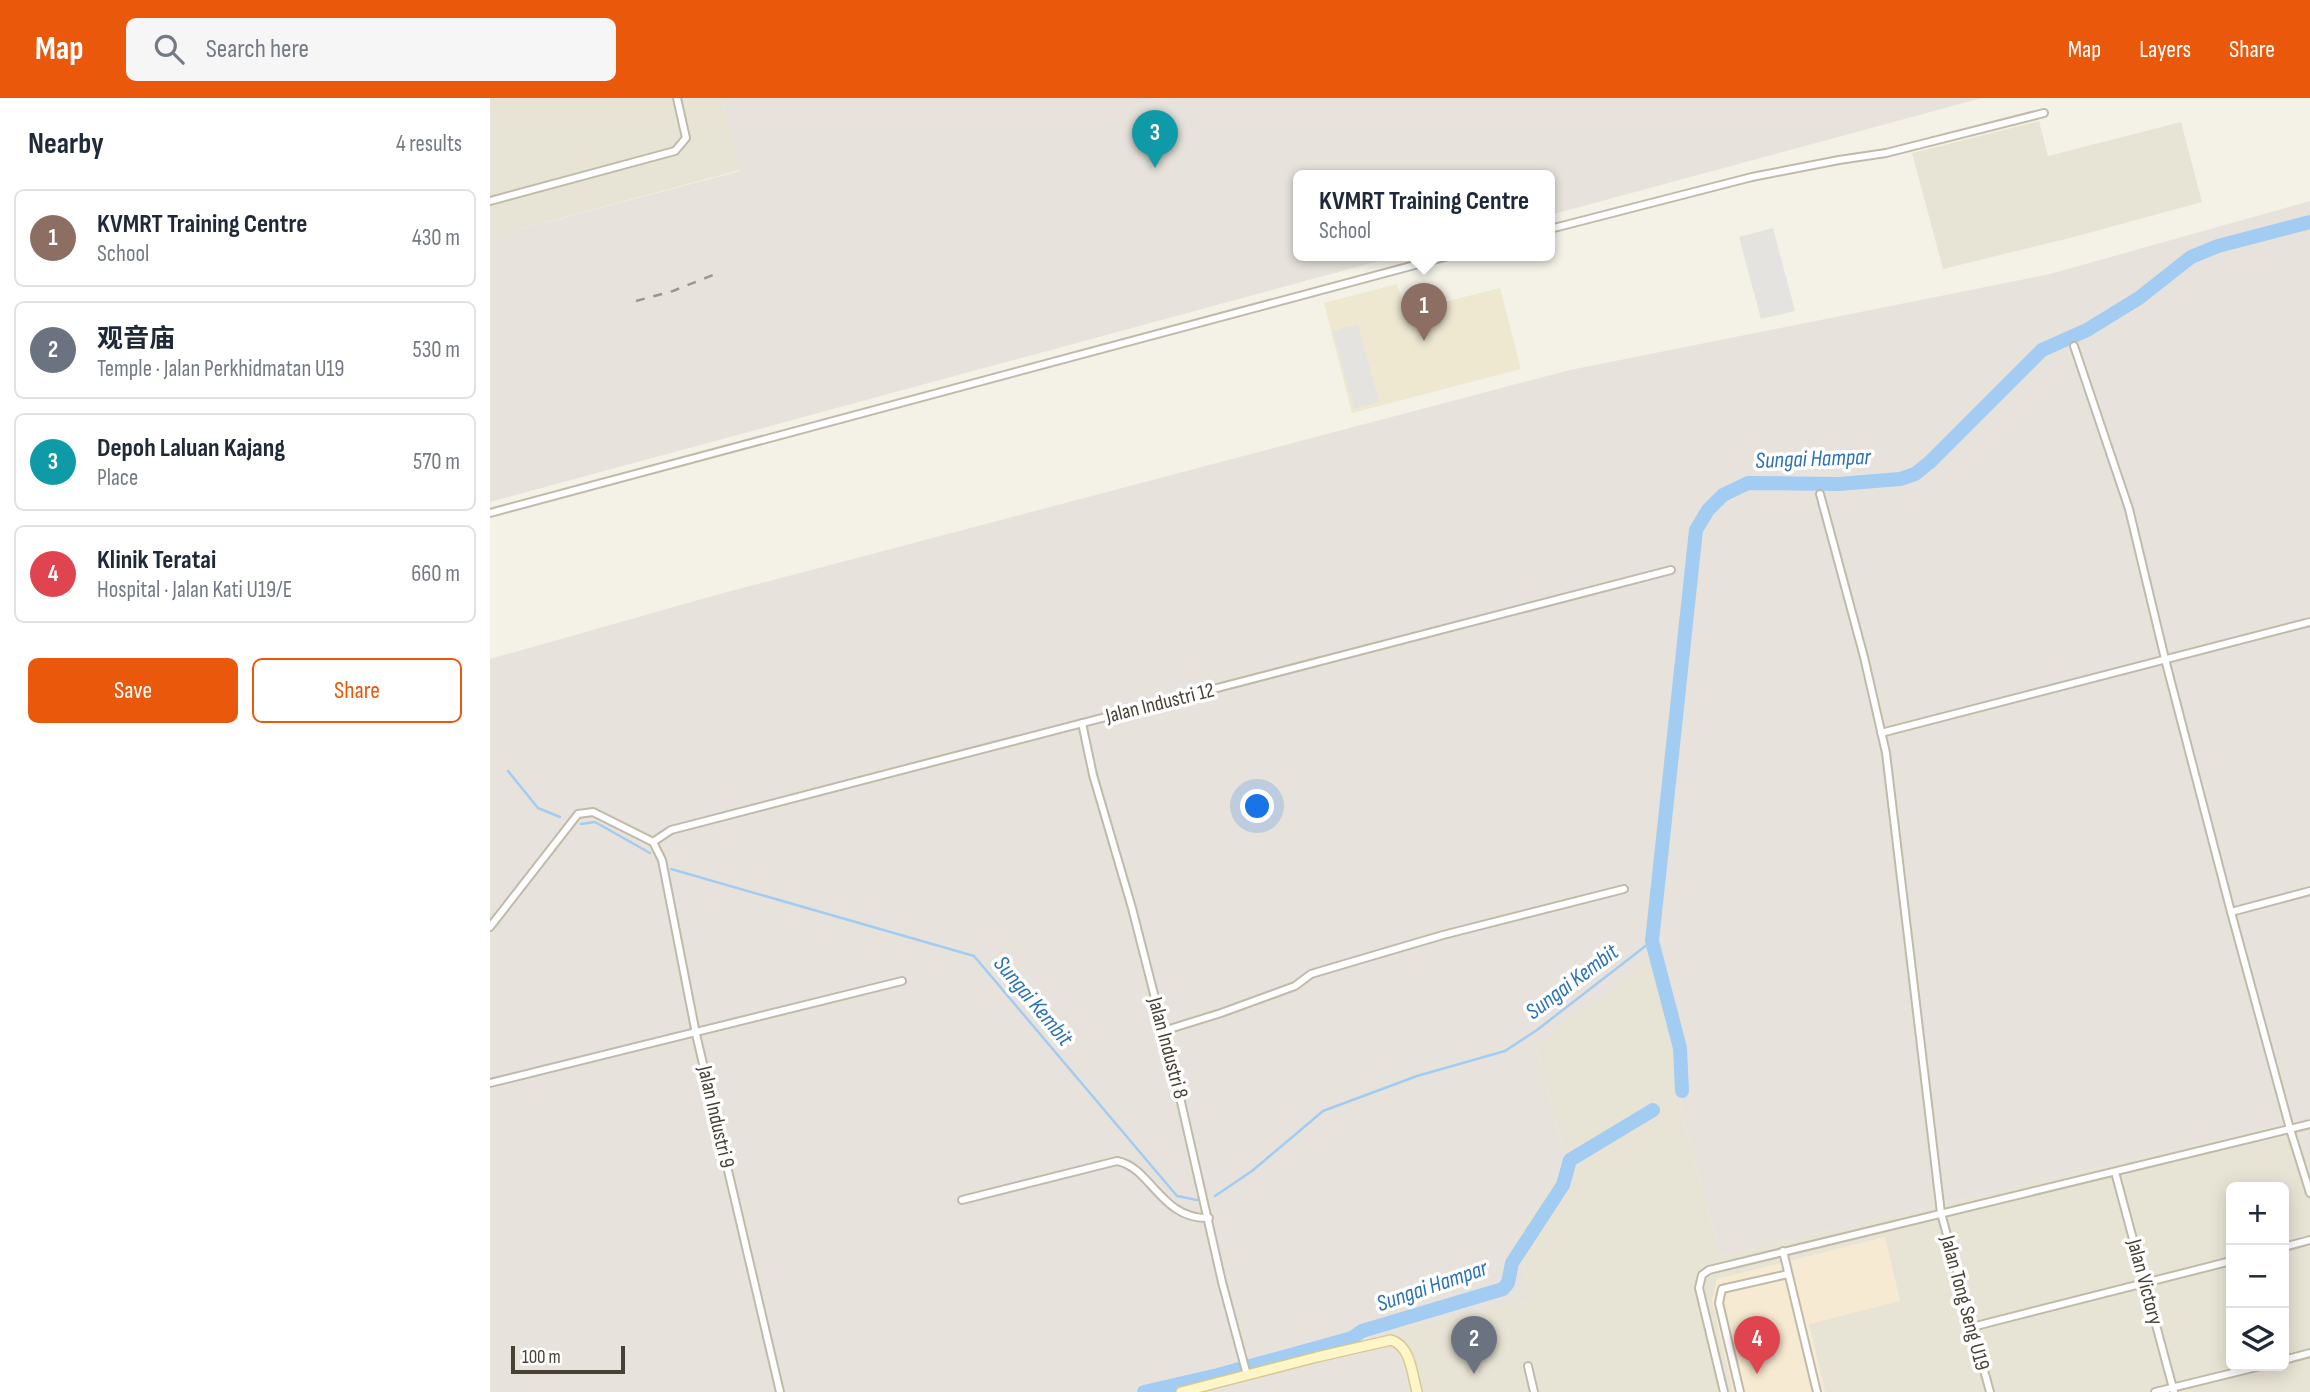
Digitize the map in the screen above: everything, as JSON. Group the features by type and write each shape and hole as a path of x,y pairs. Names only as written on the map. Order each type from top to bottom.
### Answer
{"street":[{"path":"490,201 675,151 686,138 677,98"},
{"path":"1555,228 1752,177 1886,153 2044,113"},
{"path":"490,513 1430,261"},
{"path":"2074,346 2129,509 2231,912 2310,1193"},
{"name":"Jalan Tong Seng U19","path":"1820,494 1864,657 1881,733 1941,1213 1990,1392"},
{"name":"Jalan Industri 12","path":"653,842 683,827 1671,570"},
{"path":"1881,733 2310,622"},
{"name":"Jalan Industri 8","path":"1082,723 1093,775 1132,908 1163,1031 1246,1374"},
{"path":"490,927 578,814 593,812 653,842"},
{"name":"Jalan Industri 9","path":"653,842 662,860 696,1034 780,1392"},
{"path":"1163,1031 1295,986 1311,974 1443,935 1624,889"},
{"path":"2231,912 2310,891"},
{"path":"490,1083 902,981"},
{"path":"1724,1392 1699,1288 1702,1275 1717,1267 2310,1125"},
{"path":"962,1200 1117,1161 1129,1165 1178,1212 1193,1218 1209,1219"},
{"name":"Jalan Victory","path":"2115,1172 2174,1390"},
{"path":"2289,1246 2310,1240"},
{"path":"1783,1251 1817,1392"},
{"path":"1972,1327 2226,1262"},
{"path":"1740,1392 1719,1303 1722,1289 1788,1273"},
{"path":"1181,1392 1381,1341 1398,1342 1406,1353 1417,1392"},
{"path":"2289,1359 2310,1353"},
{"path":"1528,1366 1534,1392"},
{"path":"2155,1392 2174,1390 2243,1371"}],"shaded area":[{"path":"490,98 721,98 740,170 490,237"},
{"path":"721,98 1982,98 1555,214 1555,170 1293,170 1293,261 1379,261 490,502 490,237 740,171"},
{"path":"2039,121 2048,156 2181,122 2202,202 1943,269 1912,153"},
{"path":"2310,201 2310,1166 2297,1121 1721,1256 1683,1120 1673,1045 1651,961 1536,1045 1566,1160 1516,1238 1533,1301 1393,1328 1410,1392 490,1392 490,659 716,595 1570,370 2050,274"},
{"path":"1773,228 1795,311 1761,319 1739,237"},
{"path":"1397,284 1405,312 1500,288 1521,369 1352,413 1324,303"},
{"path":"1358,324 1379,402 1354,409 1333,331"},
{"path":"1651,961 1673,1045 1683,1120 1721,1256 2297,1121 2310,1166 2310,1392 1410,1392 1393,1328 1533,1301 1516,1238 1566,1160 1536,1045"},
{"path":"1885,1237 1900,1301 1809,1324 1825,1392 1733,1392 1712,1300 1717,1279"}],"waterway":[{"name":"Sungai Hampar","path":"1682,1091 1680,1048 1652,941 1696,530 1708,510 1723,495 1748,483 1838,484 1900,479 1915,474 2042,350 2087,330 2139,298 2191,257 2218,246 2310,222"},
{"name":"Sungai Kembit","path":"508,771 538,808 560,817"},
{"name":"Sungai Kembit","path":"581,824 595,822 650,853"},
{"name":"Sungai Kembit","path":"671,869 974,956 1177,1196 1197,1200"},
{"name":"Sungai Kembit","path":"1215,1196 1252,1171 1323,1111 1417,1076 1505,1051 1537,1030 1652,941"},
{"name":"Sungai Hampar","path":"1144,1392 1218,1375 1352,1338 1362,1331 1503,1289 1508,1283 1512,1263 1563,1185 1570,1160 1653,1110"}],"railway":[{"path":"636,301 673,291 718,273"}],"place":[{"name":"Depoh Laluan Kajang","path":"1155,168"},
{"name":"KVMRT Training Centre","path":"1424,341"},
{"name":"观音庙","path":"1474,1374"},
{"name":"Klinik Teratai","path":"1757,1374"}]}
